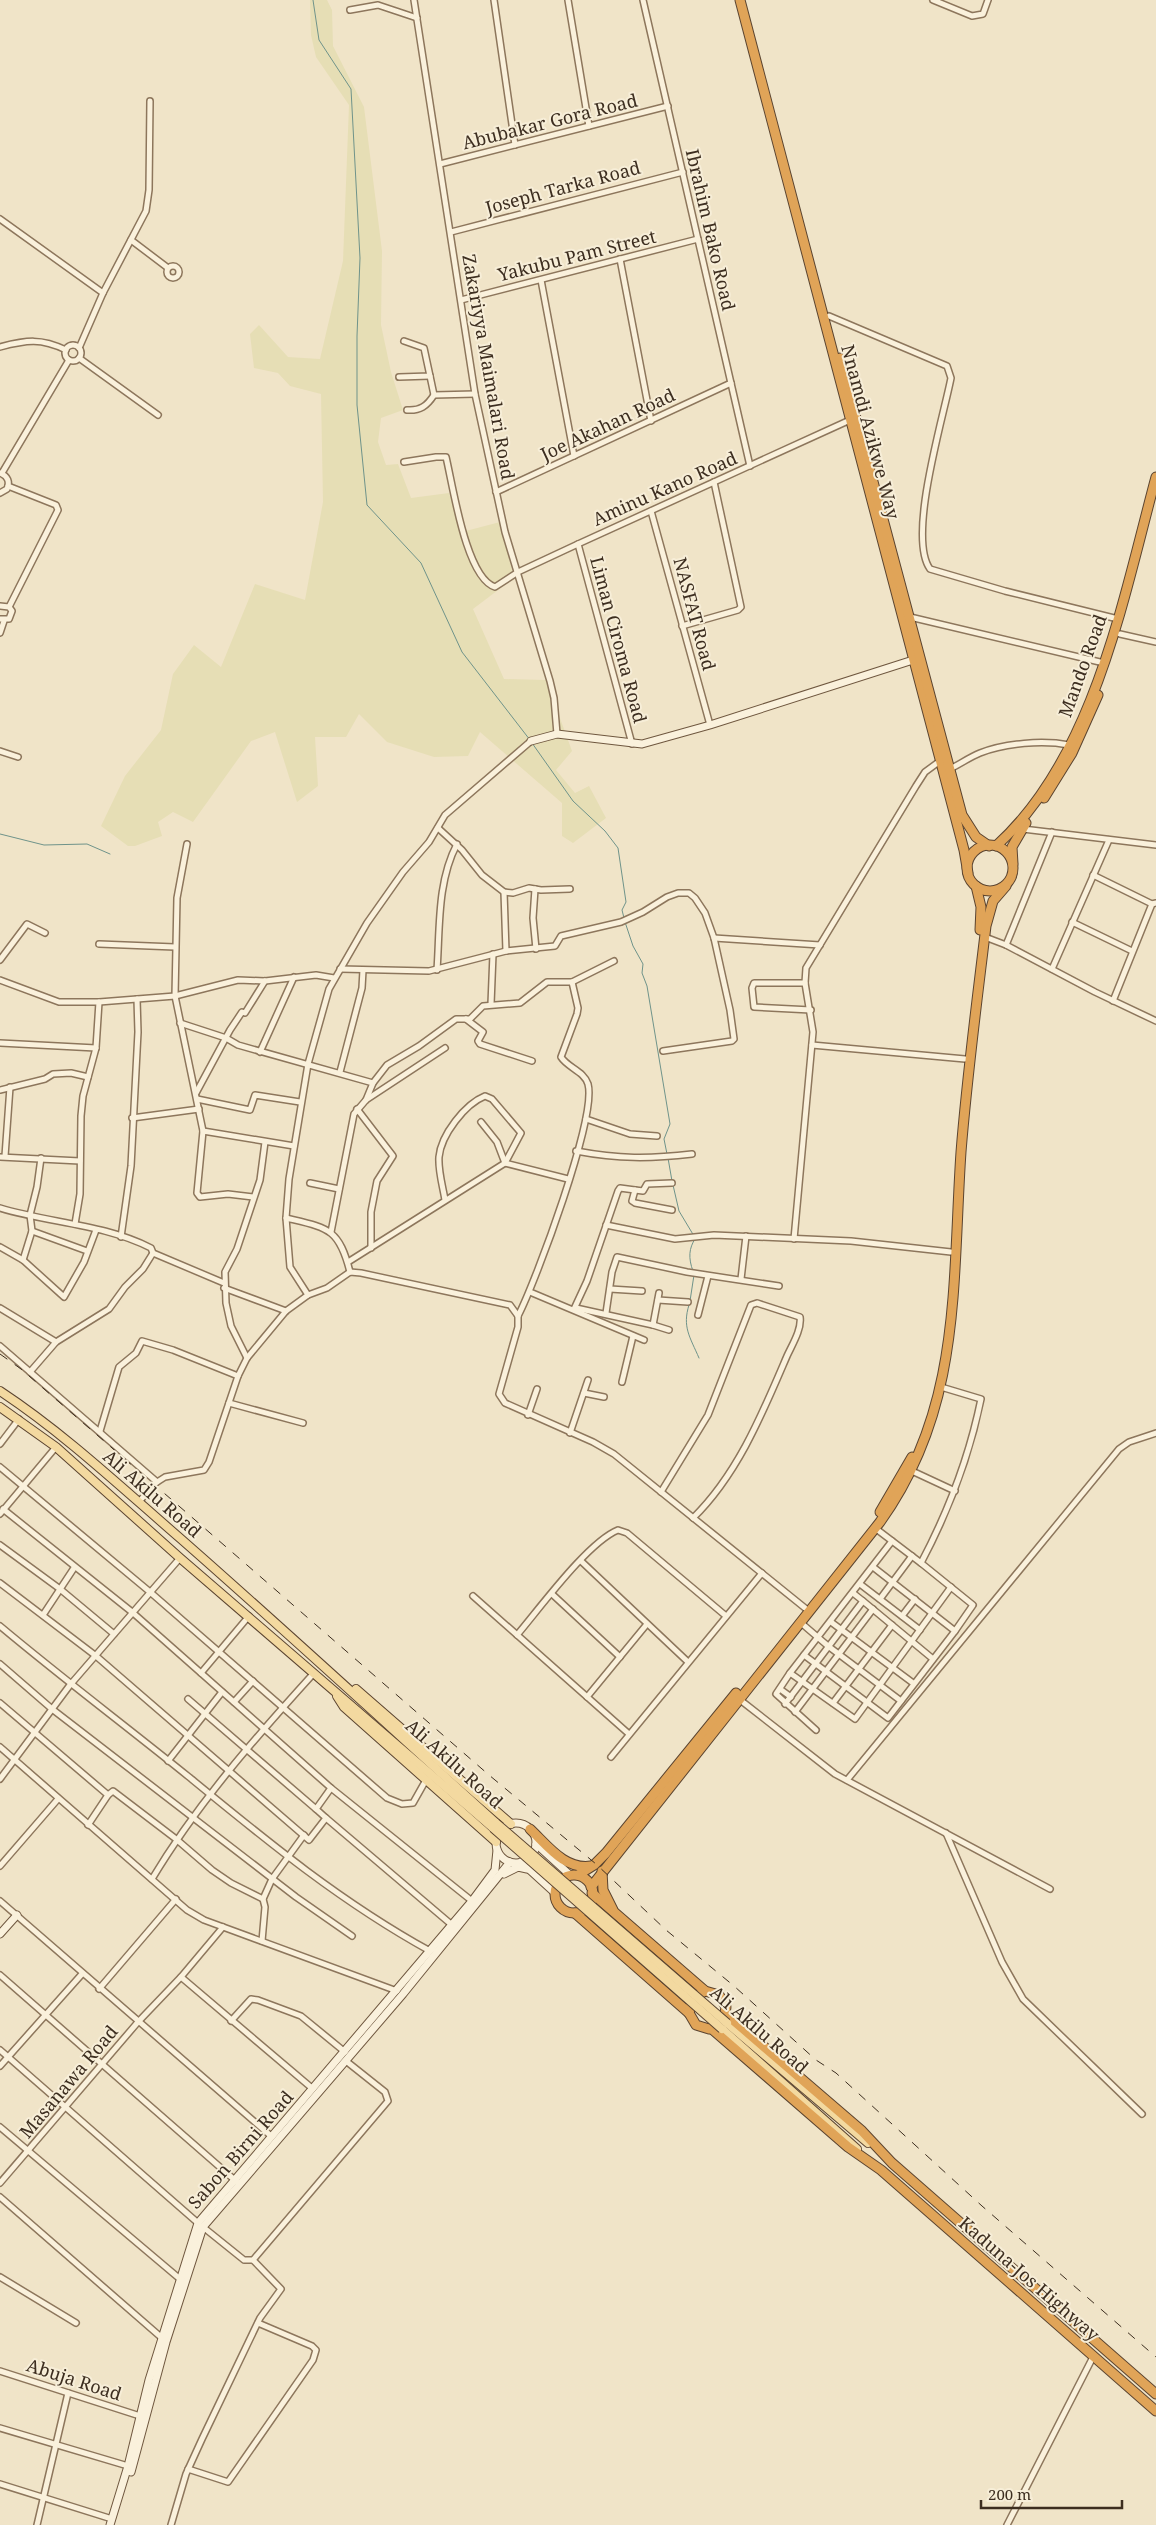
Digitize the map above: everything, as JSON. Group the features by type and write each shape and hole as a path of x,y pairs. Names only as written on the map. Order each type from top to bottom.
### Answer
{"highway":[{"name":"Nnamdi Azikwe Way","path":"740,0 817,282 829,316 966,824 976,837 993,846"},
{"name":"Nnamdi Azikwe Way","path":"745,0 850,420 964,850 968,873"},
{"name":"Mando Road","path":"993,846 1016,827 1050,779 1069,745 1104,663 1118,619 1156,477"},
{"name":"Mando Road","path":"1013,864 1012,847 1022,829 1062,772 1081,735 1104,681 1120,634 1156,500"},
{"path":"993,846 1010,856 1013,864 1010,879 1006,886 996,895 990,908 985,938 964,1122 950,1332 941,1387 927,1436 912,1471 892,1505 875,1528 602,1871 592,1890 588,1907 575,1913 560,1908 555,1894 560,1881 594,1865 840,1567 901,1480 915,1451 934,1394 947,1319 965,1059 981,925 980,898 976,886 968,873 970,858 975,852 993,846"},
{"path":"976,886 991,891 1006,886"},
{"path":"530,1829 572,1865 580,1867 594,1865"},
{"path":"602,1871 603,1890 616,1915"},
{"path":"574,1875 588,1882 592,1890 616,1915 705,1991 719,1995 726,2007 727,2018 712,2029"},
{"name":"Kaduna-Jos Highway","path":"575,1913 689,2013 696,2025 702,2029 712,2029 848,2147 883,2172 1156,2411"},
{"path":"689,2013 692,1999 705,1991"},
{"name":"Kaduna-Jos Highway","path":"727,2018 862,2131 890,2162 1156,2394"},
{"path":"883,2172 890,2162"}],"main road":[{"name":"Ali Akilu Road","path":"0,1391 65,1438 139,1502 340,1681 494,1825 883,2172"},
{"name":"Ali Akilu Road","path":"0,1408 19,1419 56,1447 180,1558 333,1690 727,2018"},
{"path":"340,1681 357,1690 511,1824"},
{"path":"333,1690 344,1707 497,1846"}],"street":[{"name":"Zakariyya Maimalari Road","path":"414,0 462,300 475,394 504,532 518,572 550,681 557,734"},
{"path":"494,0 515,145"},
{"path":"568,0 589,126"},
{"name":"Ibrahim Bako Road","path":"643,0 750,466"},
{"path":"933,0 972,16 983,14 988,0"},
{"path":"350,10 378,5 417,18"},
{"path":"79,358 79,348 103,293 148,203 150,102"},
{"name":"Abubakar Gora Road","path":"440,164 668,106"},
{"name":"Joseph Tarka Road","path":"451,232 683,172"},
{"path":"0,219 103,293"},
{"path":"131,240 168,268"},
{"name":"Yakubu Pam Street","path":"462,300 698,240"},
{"path":"620,259 651,421"},
{"path":"541,280 574,456"},
{"path":"829,316 947,366 950,370 951,378 923,512 923,547 926,563 930,569 1005,591 1118,619"},
{"path":"0,347 39,340 54,343 66,350 69,360"},
{"path":"404,341 424,348 434,395"},
{"path":"66,350 70,346 79,348"},
{"path":"8,486 6,476 1,473 69,360 79,358 158,415"},
{"path":"399,377 430,376"},
{"name":"Joe Akahan Road","path":"496,492 731,384"},
{"path":"407,410 419,410 434,395 475,394"},
{"name":"Aminu Kano Road","path":"404,462 446,457 472,561 493,586 578,544 850,420"},
{"path":"682,626 738,610 741,607 714,482"},
{"path":"0,493 8,486"},
{"path":"0,633 2,620 12,615 9,607 58,510 56,505 8,486"},
{"name":"NASFAT Road","path":"651,511 710,725"},
{"name":"Liman Ciroma Road","path":"578,544 632,744"},
{"path":"0,606 9,607"},
{"path":"910,617 1104,663"},
{"path":"1120,634 1156,642"},
{"path":"308,1295 290,1267 286,1218 300,1102 308,1064 327,995 334,978 383,899 438,828 450,809 533,740 557,734 632,744 659,741 913,660"},
{"path":"950,770 978,753 991,749 1053,743 1069,745"},
{"path":"0,751 18,757"},
{"path":"794,1239 812,1045 811,1010 805,983 806,968 925,772 940,760"},
{"path":"438,828 457,844 482,876 504,892 513,893 529,888 570,890"},
{"path":"1022,829 1156,845"},
{"path":"1006,945 1052,832"},
{"path":"1052,969 1109,840"},
{"path":"187,844 177,898 175,996 203,1131 197,1196 228,1194 253,1197"},
{"path":"437,970 444,880 449,860 457,844"},
{"path":"1093,875 1154,904 1132,951 1113,1000"},
{"path":"535,889 532,918 536,949"},
{"path":"504,892 506,951"},
{"path":"340,969 412,972 437,970 447,965 506,951 554,946 561,936 623,920 667,897 678,893 689,893 695,898 705,913 714,938 730,1010 733,1041 663,1050"},
{"path":"1072,922 1132,951"},
{"path":"0,960 27,924 45,933"},
{"path":"714,938 820,945"},
{"path":"985,938 1006,945 1156,1021"},
{"path":"99,944 175,947"},
{"path":"491,1004 493,954"},
{"path":"366,1100 373,1084 387,1065 419,1046 456,1019 466,1019 473,1016 482,1006 520,1003 546,982 572,982 614,961"},
{"path":"340,1072 362,988 364,970"},
{"path":"0,980 59,1002 98,1002 175,996 238,980 266,981 316,975 334,978"},
{"path":"260,1052 294,977"},
{"path":"196,1096 226,1038 266,981"},
{"path":"572,982 578,1008 562,1057 585,1078 588,1094 586,1119 530,1292 518,1316 518,1327 500,1394 505,1403 614,1454 805,1608"},
{"path":"805,983 754,983 752,988 754,1007 811,1010"},
{"path":"121,1237 131,1166 132,1118 138,1032 137,999"},
{"path":"75,1224 80,1194 81,1116 88,1077 96,1048 98,1002"},
{"path":"466,1019 483,1032 478,1041 480,1044 532,1061"},
{"path":"180,1023 226,1038 238,1045 260,1052 340,1072 373,1084"},
{"path":"0,1043 96,1048"},
{"path":"812,1045 965,1059"},
{"path":"331,1232 352,1122 357,1109 366,1100 445,1048"},
{"path":"0,1090 45,1079 53,1074 71,1073 88,1077"},
{"path":"10,1087 3,1156 80,1161"},
{"path":"196,1096 250,1110 255,1095 300,1102"},
{"path":"348,1262 505,1162 521,1133 492,1099 485,1096 472,1102 442,1145 439,1160 445,1200"},
{"path":"132,1118 199,1109"},
{"path":"357,1109 393,1156 377,1182 371,1212 371,1248"},
{"path":"586,1119 630,1134 657,1136"},
{"path":"481,1122 497,1142 505,1162"},
{"path":"203,1131 294,1146"},
{"path":"247,1358 231,1326 224,1285 227,1265 236,1249 260,1180 265,1142"},
{"path":"576,1151 622,1158 668,1157 692,1154"},
{"path":"23,1260 32,1231 30,1215 37,1187 41,1158"},
{"path":"505,1162 568,1179"},
{"path":"310,1183 339,1189"},
{"path":"575,1308 618,1190 624,1188 644,1191 647,1184 672,1183"},
{"path":"634,1190 632,1202 672,1210"},
{"path":"0,1208 75,1224 149,1246 152,1253 286,1311"},
{"path":"286,1218 331,1232 336,1236 346,1252 350,1272"},
{"path":"606,1225 664,1238 746,1236 851,1241 951,1252"},
{"path":"0,1246 23,1260 64,1297 84,1262 96,1230"},
{"path":"32,1231 87,1251"},
{"path":"741,1279 746,1236"},
{"path":"30,1372 56,1342 109,1309 125,1286 143,1269 152,1253"},
{"path":"606,1313 616,1257 693,1274 741,1279 779,1286"},
{"path":"139,1502 157,1482 173,1475 204,1470 209,1462 238,1376 247,1358 286,1311 308,1295 327,1288 350,1272 510,1305 518,1316"},
{"path":"698,1316 708,1276"},
{"path":"610,1289 642,1291"},
{"path":"530,1292 575,1308 644,1340"},
{"path":"653,1325 658,1293"},
{"path":"658,1300 688,1302"},
{"path":"661,1492 708,1415 750,1305 757,1303 798,1315 801,1318 797,1332 751,1434 706,1505 693,1518"},
{"path":"0,1308 56,1342"},
{"path":"575,1308 606,1313 669,1330"},
{"path":"622,1382 633,1336"},
{"path":"100,1431 119,1367 136,1353 142,1341 173,1350 238,1376"},
{"path":"0,1346 157,1482"},
{"path":"570,1433 588,1380"},
{"path":"921,1563 942,1524 955,1491 971,1445 981,1399 941,1387"},
{"path":"528,1415 537,1388"},
{"path":"584,1393 604,1396"},
{"path":"229,1403 303,1423"},
{"path":"0,1444 19,1419"},
{"path":"847,1780 1119,1448 1129,1442 1156,1433"},
{"path":"56,1447 2,1512 132,1612 332,1788 472,1901"},
{"path":"0,1467 150,1592 388,1798 402,1804 413,1803 426,1780"},
{"path":"912,1471 955,1491"},
{"path":"804,1655 888,1718 974,1605 875,1528"},
{"path":"517,1635 581,1561 612,1533 618,1530 627,1533 726,1616"},
{"path":"816,1730 776,1696 790,1673 892,1541"},
{"path":"0,1546 60,1589 114,1634"},
{"path":"880,1599 912,1556"},
{"path":"0,1779 70,1685 180,1558"},
{"path":"581,1561 688,1662"},
{"path":"873,1567 955,1630"},
{"path":"43,1614 74,1568"},
{"path":"610,1757 762,1572"},
{"path":"0,1583 96,1656 309,1840 326,1818"},
{"path":"860,1584 920,1630"},
{"path":"790,1673 855,1719 951,1587"},
{"path":"853,1593 933,1659"},
{"path":"552,1594 620,1657"},
{"path":"473,1596 629,1734"},
{"path":"902,1616 915,1599"},
{"path":"786,1704 863,1601"},
{"path":"795,1712 873,1609"},
{"path":"832,1703 891,1624 897,1612"},
{"path":"201,1673 249,1616"},
{"path":"800,1622 901,1702"},
{"path":"831,1622 913,1683"},
{"path":"588,1697 647,1624"},
{"path":"0,1626 70,1685 168,1761 288,1859 391,1930 430,1952"},
{"path":"0,1664 52,1709 272,1879 352,1936"},
{"path":"152,1878 176,1839 193,1817 264,1728 314,1673"},
{"path":"234,1702 253,1680"},
{"path":"780,1689 791,1697"},
{"path":"168,1761 222,1692"},
{"path":"188,1699 452,1925"},
{"path":"739,1699 835,1774 1050,1889"},
{"path":"0,1703 108,1795"},
{"path":"0,1746 58,1799 187,1910 223,1927 398,1991"},
{"path":"316,1809 332,1788"},
{"path":"88,1825 108,1795 113,1791 232,1884 263,1899"},
{"path":"0,1866 58,1799"},
{"path":"536,1844 528,1859 521,1862 510,1862 504,1860 497,1846 498,1834 511,1824 521,1824 530,1829 536,1844 574,1875"},
{"path":"946,1833 1002,1962 1023,1999 1142,2114"},
{"path":"262,1941 265,1906 263,1899 272,1879 304,1835"},
{"name":"Sabon Birni Road","path":"112,2523 162,2338 180,2279 200,2225 271,2136 398,1991 472,1901 495,1870 497,1846"},
{"name":"Sabon Birni Road","path":"236,2181 346,2061 510,1862"},
{"path":"521,1862 555,1894"},
{"path":"494,1882 508,1870 518,1867 528,1870"},
{"path":"99,1989 176,1899"},
{"path":"0,1901 99,1989 271,2136"},
{"path":"0,1934 17,1915"},
{"name":"Masanawa Road","path":"0,2183 138,2022 181,1977 223,1927"},
{"path":"0,1974 236,2181"},
{"path":"0,2066 82,1974"},
{"path":"181,1977 313,2089"},
{"path":"231,2021 246,2002 251,1999 258,2000 301,2016 345,2052"},
{"path":"0,2050 200,2225 244,2260 253,2260 281,2289 258,2323 188,2469 172,2525"},
{"path":"253,2260 388,2101 385,2092 346,2061"},
{"path":"0,2128 29,2150 180,2279"},
{"path":"0,2198 162,2338"},
{"name":"Sabon Birni Road","path":"112,2523 134,2464 166,2342 200,2225"},
{"path":"0,2277 76,2323"},
{"path":"188,2469 228,2482 313,2360 316,2350 312,2346 258,2323"},
{"path":"1007,2525 1093,2357"},
{"name":"Abuja Road","path":"0,2371 140,2416"},
{"path":"37,2525 42,2497 68,2393"},
{"path":"0,2428 128,2466"},
{"path":"0,2484 42,2497 112,2523"}],"shaded area":[{"path":"310,0 327,0 332,10 333,46 364,107 382,251 381,325 391,372 403,410 381,418 378,442 386,465 398,464 411,498 449,493 462,532 500,522 514,578 473,609 504,679 546,680 572,751 556,770 575,793 589,786 606,818 573,843 562,836 562,803 480,732 468,756 434,757 387,742 359,714 346,737 315,737 318,786 297,802 275,732 251,741 193,822 173,812 158,822 162,836 135,846 128,846 101,826 125,776 161,730 173,674 194,645 221,667 255,584 305,600 323,502 321,394 290,386 278,373 254,368 250,334 259,325 288,357 320,359 343,261 349,105 316,57 311,35"}],"waterway":[{"path":"313,0 319,40 351,89 360,258 357,405 367,505 421,563 462,652 530,740"},
{"path":"532,743 573,801 605,831 618,848 626,902 622,910 624,918"},
{"path":"0,834 44,845 87,844 110,854"},
{"path":"625,922 633,946 643,964 642,973 647,986 670,1124 664,1139 667,1154"},
{"path":"668,1158 672,1181"},
{"path":"673,1185 679,1211 694,1236"},
{"path":"693,1271 690,1254 691,1246 695,1239"},
{"path":"690,1301 694,1275"},
{"path":"689,1305 686,1320 687,1326 699,1358"}],"railway":[{"path":"0,1354 21,1369 489,1775 596,1864 666,1930 734,1986 816,2060 836,2073 982,2206 1156,2357"}]}
